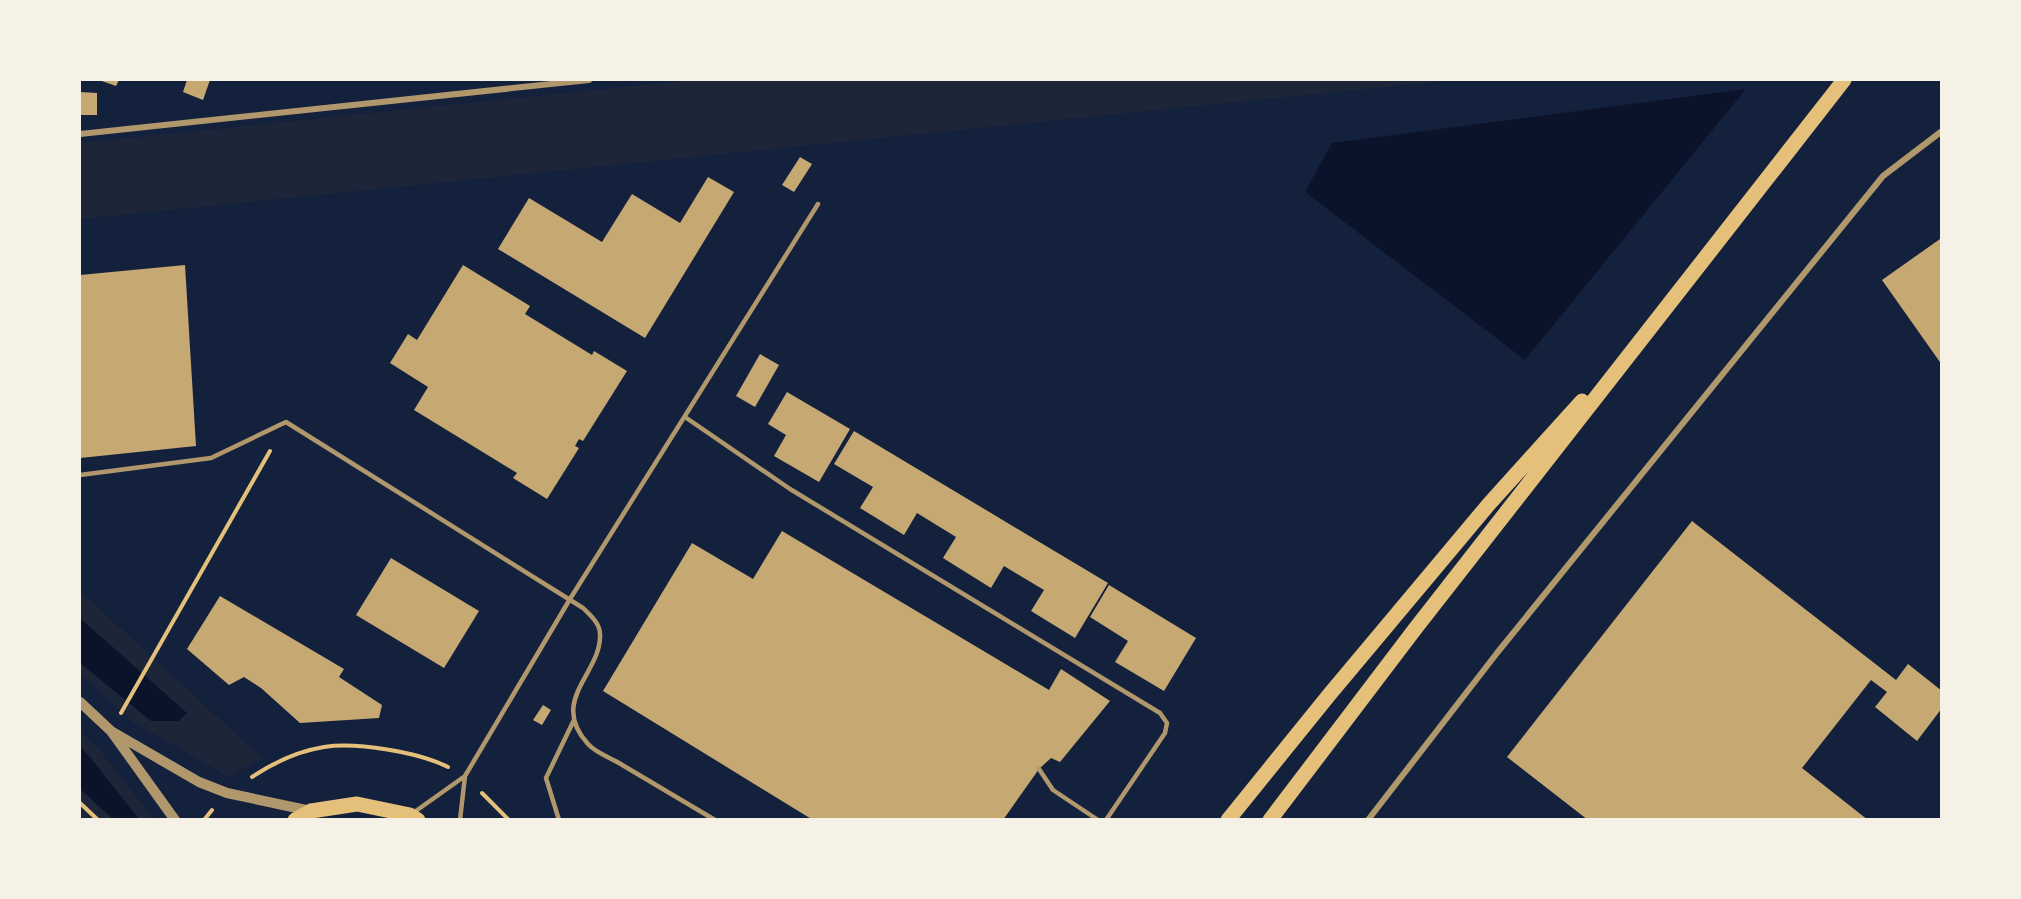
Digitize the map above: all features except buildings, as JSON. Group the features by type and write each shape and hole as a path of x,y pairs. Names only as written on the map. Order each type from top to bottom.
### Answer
{"main road":[{"path":"1270,819 1415,629 1844,80"},
{"path":"1228,819 1489,504 1665,310"},
{"path":"295,819 311,812 357,804 414,817"}],"street":[{"path":"80,134 589,80"},
{"path":"1368,819 1497,653 1883,176 1941,131"},
{"path":"80,702 111,730 199,782 227,793 311,812"},
{"path":"111,730 175,819"}],"lane":[{"path":"414,817 465,776 570,599 818,204"},
{"path":"685,417 790,489 1160,713 1167,723 1166,733 1106,819"},
{"path":"80,475 211,458 286,422 583,608 601,632 597,652 583,678 575,701 573,722 546,778 559,819"},
{"path":"573,722 588,745 715,819"},
{"path":"1039,769 1053,790 1098,819"},
{"path":"460,819 465,776"}],"path":[{"path":"111,730 286,422"},
{"path":"204,819 227,793 274,762 324,747 366,747 421,756 445,765 465,776 509,819"},
{"path":"80,803 98,819"}],"shaded area":[{"path":"693,80 1453,80 80,219 80,143"},
{"path":"1746,89 1525,360 1305,192 1332,143"},
{"path":"80,591 262,758 229,777 133,722 80,674"},
{"path":"80,618 187,713 179,721 151,721 80,663"},
{"path":"80,732 97,747 154,819 80,819"},
{"path":"80,747 139,819 113,819 80,789"}]}
